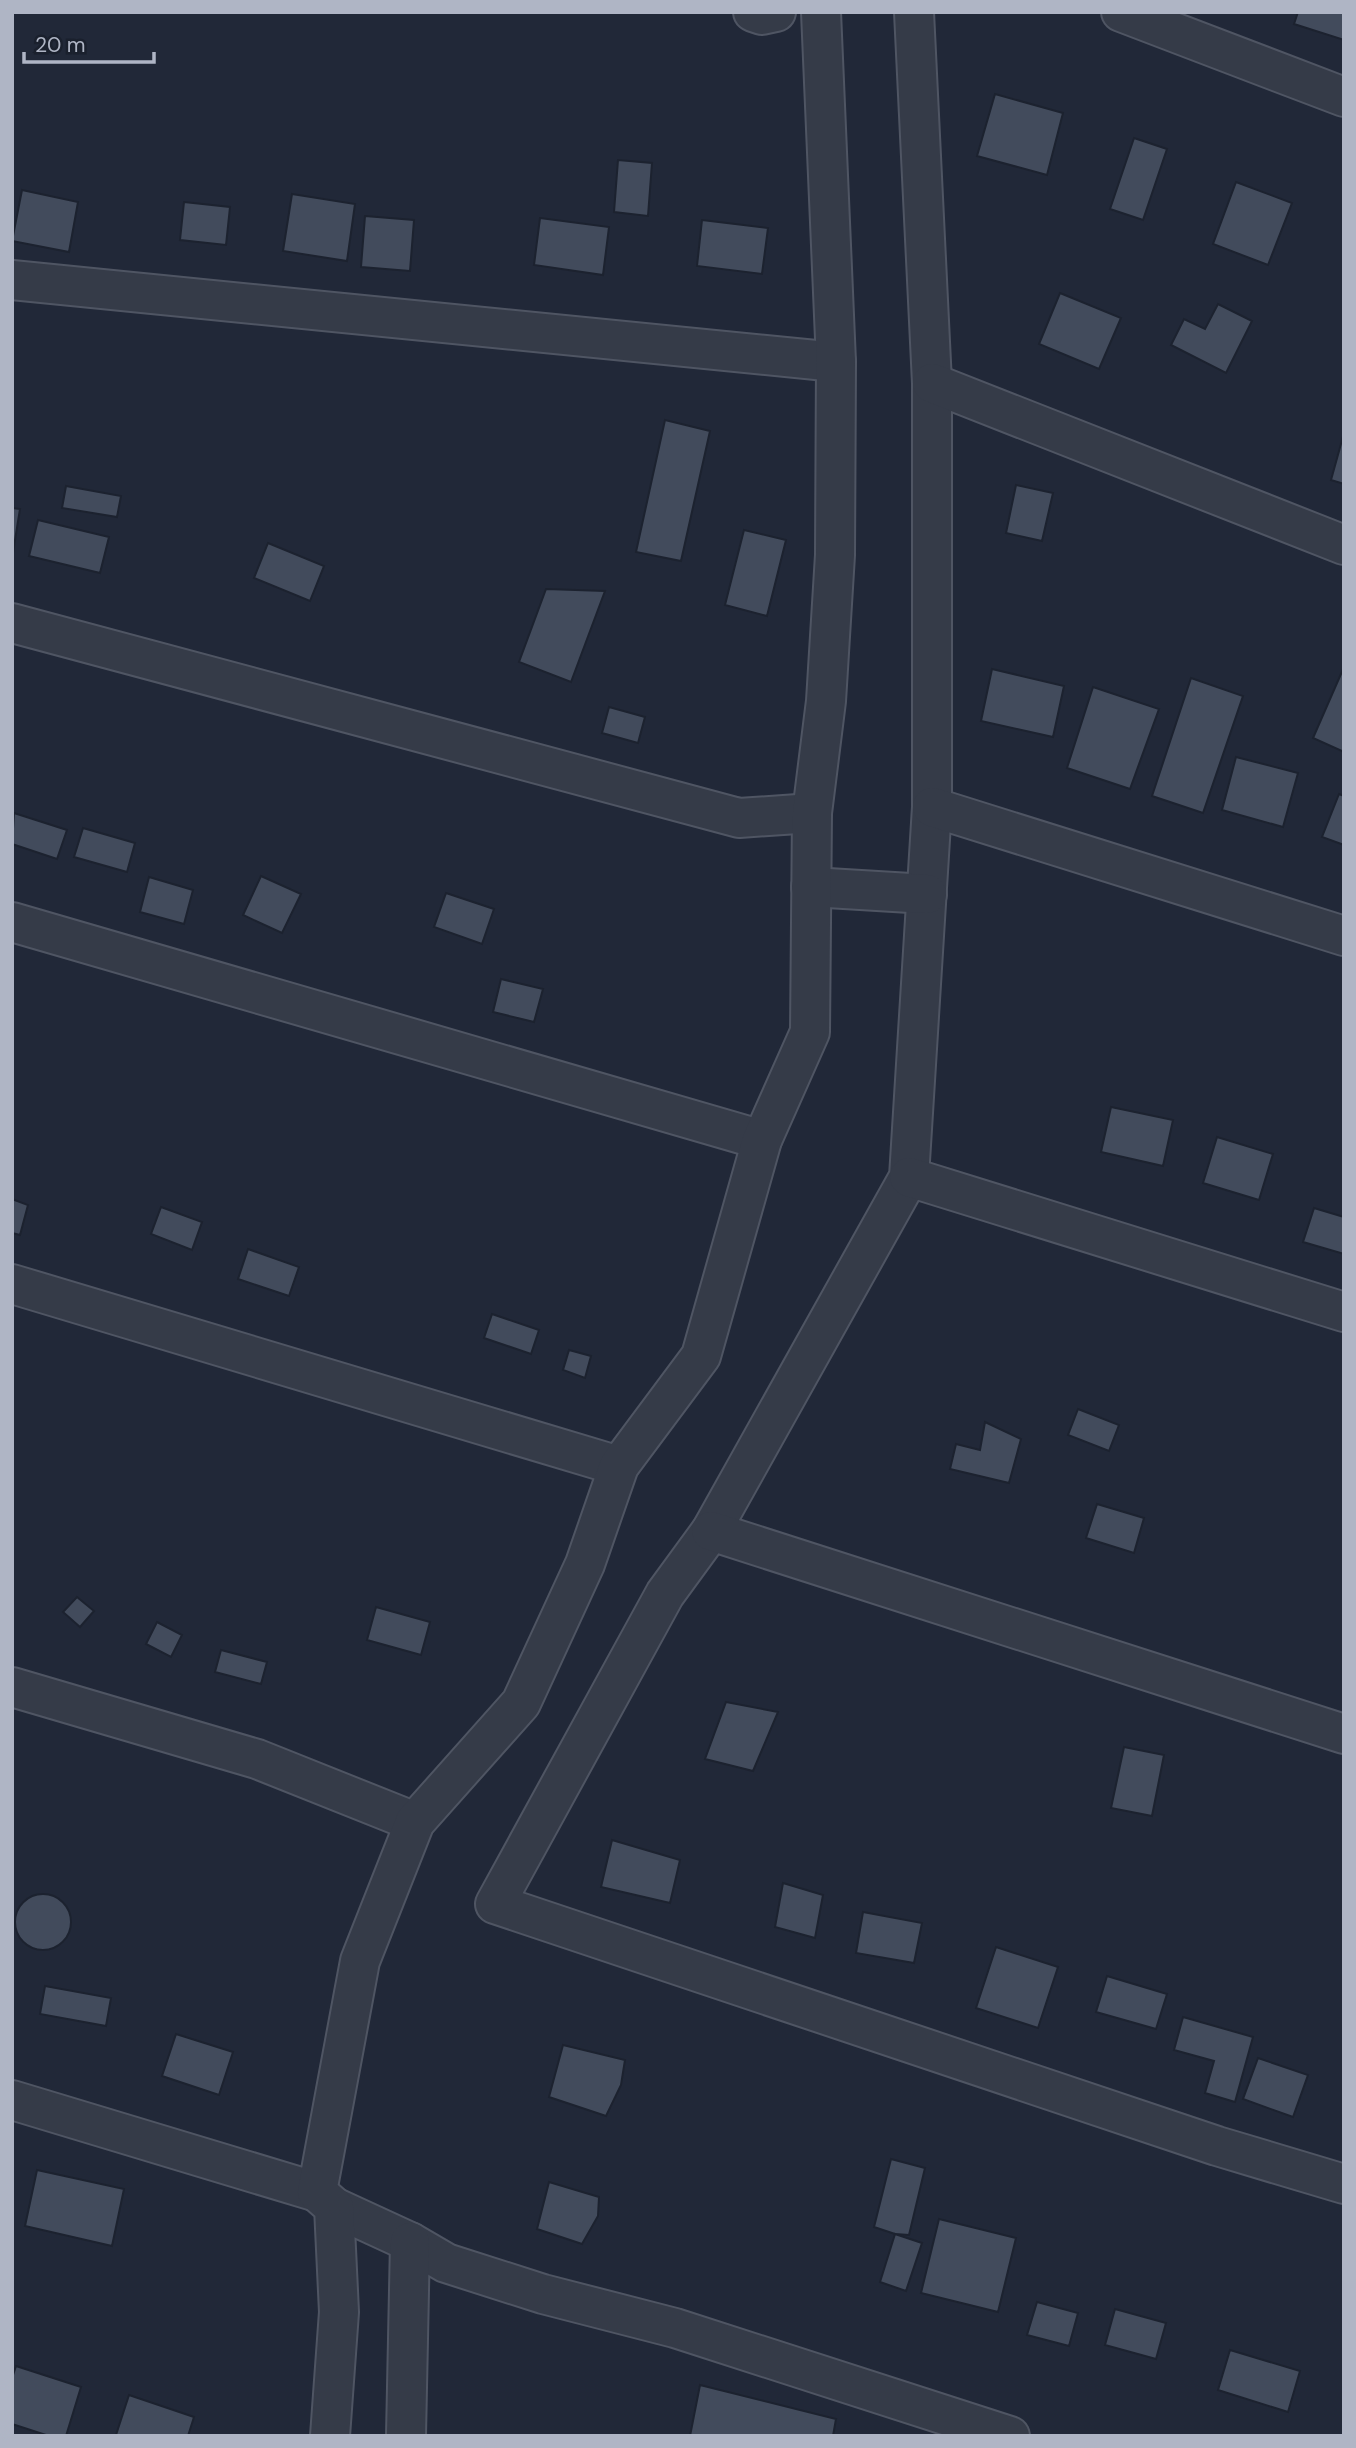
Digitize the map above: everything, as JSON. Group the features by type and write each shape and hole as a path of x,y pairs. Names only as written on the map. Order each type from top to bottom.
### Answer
{"street":[{"path":"753,12 762,15 776,12"},
{"path":"330,2436 339,2312 326,2199 360,1961 415,1822 521,1703 585,1564 619,1466 701,1356 762,1140 810,1032 812,813 826,701 835,555 836,362 821,12"},
{"path":"914,12 932,383 932,807 909,1177 711,1531 665,1594 495,1904 1217,2147 1344,2184"},
{"path":"1121,12 1344,97"},
{"path":"12,280 836,362"},
{"path":"932,383 1344,545"},
{"path":"12,623 739,818 812,813"},
{"path":"932,807 1344,936"},
{"path":"811,887 927,894"},
{"path":"12,922 762,1140"},
{"path":"909,1177 1344,1312"},
{"path":"12,1284 619,1466"},
{"path":"711,1531 1344,1734"},
{"path":"12,1687 257,1759 415,1822"},
{"path":"12,2100 326,2199 446,2263 543,2294 675,2328 1010,2436"},
{"path":"406,2436 410,2242"}],"building":[{"path":"1298,12 1344,12 1344,40 1294,24"},
{"path":"995,94 1063,113 1047,175 977,156"},
{"path":"1134,138 1167,149 1143,220 1110,209"},
{"path":"618,160 652,163 648,216 614,212"},
{"path":"1236,182 1292,203 1268,265 1213,244"},
{"path":"22,190 78,202 69,252 12,241"},
{"path":"292,194 355,204 347,261 283,251"},
{"path":"184,202 230,207 226,245 180,240"},
{"path":"365,216 414,220 410,271 361,267"},
{"path":"540,218 609,227 603,275 534,265"},
{"path":"702,220 768,228 762,274 697,266"},
{"path":"1060,293 1121,318 1099,369 1039,344"},
{"path":"1218,304 1252,321 1226,373 1171,345 1184,319 1205,329"},
{"path":"665,420 710,431 681,561 636,552"},
{"path":"1344,433 1344,484 1331,480"},
{"path":"1016,485 1053,493 1042,541 1006,533"},
{"path":"66,486 121,496 117,517 62,508"},
{"path":"12,508 20,509 12,559"},
{"path":"38,520 109,537 100,573 29,556"},
{"path":"744,530 786,540 767,616 725,605"},
{"path":"268,543 324,566 310,601 254,578"},
{"path":"546,589 605,591 571,682 519,662"},
{"path":"1344,667 1344,752 1313,738"},
{"path":"992,669 1064,686 1053,737 981,721"},
{"path":"1191,678 1243,696 1203,813 1152,796"},
{"path":"1093,687 1159,709 1130,789 1067,768"},
{"path":"609,707 645,717 638,743 602,733"},
{"path":"1236,757 1298,773 1283,827 1222,810"},
{"path":"1339,794 1344,796 1344,845 1322,837"},
{"path":"14,813 67,830 57,859 12,844"},
{"path":"83,828 135,843 127,872 74,857"},
{"path":"261,876 301,894 282,933 243,915"},
{"path":"149,877 193,890 184,924 140,912"},
{"path":"446,893 494,909 482,944 434,927"},
{"path":"501,979 543,989 534,1022 493,1012"},
{"path":"1111,1107 1173,1120 1163,1166 1101,1152"},
{"path":"1217,1137 1273,1154 1259,1200 1203,1183"},
{"path":"12,1199 28,1205 20,1235 12,1233"},
{"path":"161,1207 202,1222 192,1250 151,1234"},
{"path":"1314,1208 1344,1217 1344,1254 1303,1242"},
{"path":"248,1249 299,1267 289,1296 238,1279"},
{"path":"492,1314 539,1330 531,1354 484,1338"},
{"path":"569,1350 591,1356 585,1378 563,1370"},
{"path":"1078,1409 1119,1425 1109,1451 1068,1435"},
{"path":"985,1422 1021,1439 1009,1483 950,1469 956,1444 980,1450"},
{"path":"1097,1504 1144,1518 1134,1553 1086,1538"},
{"path":"77,1597 94,1611 80,1627 63,1612"},
{"path":"376,1607 430,1622 421,1655 367,1640"},
{"path":"157,1622 182,1635 171,1657 146,1644"},
{"path":"221,1650 267,1662 261,1684 215,1672"},
{"path":"726,1702 778,1712 753,1771 705,1759"},
{"path":"1124,1747 1164,1755 1152,1816 1111,1808"},
{"path":"612,1840 680,1860 670,1903 601,1887"},
{"path":"783,1883 823,1895 815,1938 775,1927"},
{"path":"37,1894 49,1894 59,1898 67,1906 71,1922 67,1938 59,1946 49,1950 37,1950 27,1946 19,1938 15,1928 15,1916 19,1906 27,1898"},
{"path":"863,1912 922,1923 914,1963 856,1953"},
{"path":"996,1947 1058,1967 1038,2028 976,2008"},
{"path":"1107,1976 1167,1994 1156,2029 1096,2012"},
{"path":"45,1986 111,1998 106,2026 40,2014"},
{"path":"1183,2017 1253,2037 1235,2102 1205,2093 1214,2061 1174,2050"},
{"path":"176,2034 233,2052 219,2095 162,2076"},
{"path":"563,2045 625,2060 621,2085 606,2116 549,2097"},
{"path":"1258,2058 1308,2075 1293,2117 1243,2099"},
{"path":"891,2159 925,2168 909,2235 895,2234 874,2227"},
{"path":"37,2170 124,2189 112,2246 25,2226"},
{"path":"549,2182 599,2197 598,2216 582,2244 537,2229"},
{"path":"939,2219 1016,2238 998,2312 921,2293"},
{"path":"895,2234 922,2243 906,2291 880,2282"},
{"path":"1037,2302 1078,2313 1069,2346 1027,2335"},
{"path":"1115,2309 1166,2323 1156,2359 1105,2345"},
{"path":"1230,2350 1300,2371 1288,2412 1218,2390"},
{"path":"16,2366 81,2387 66,2436 49,2436 12,2424 12,2378"},
{"path":"700,2385 836,2419 833,2436 690,2436"},
{"path":"129,2395 194,2417 188,2436 116,2435"}]}
